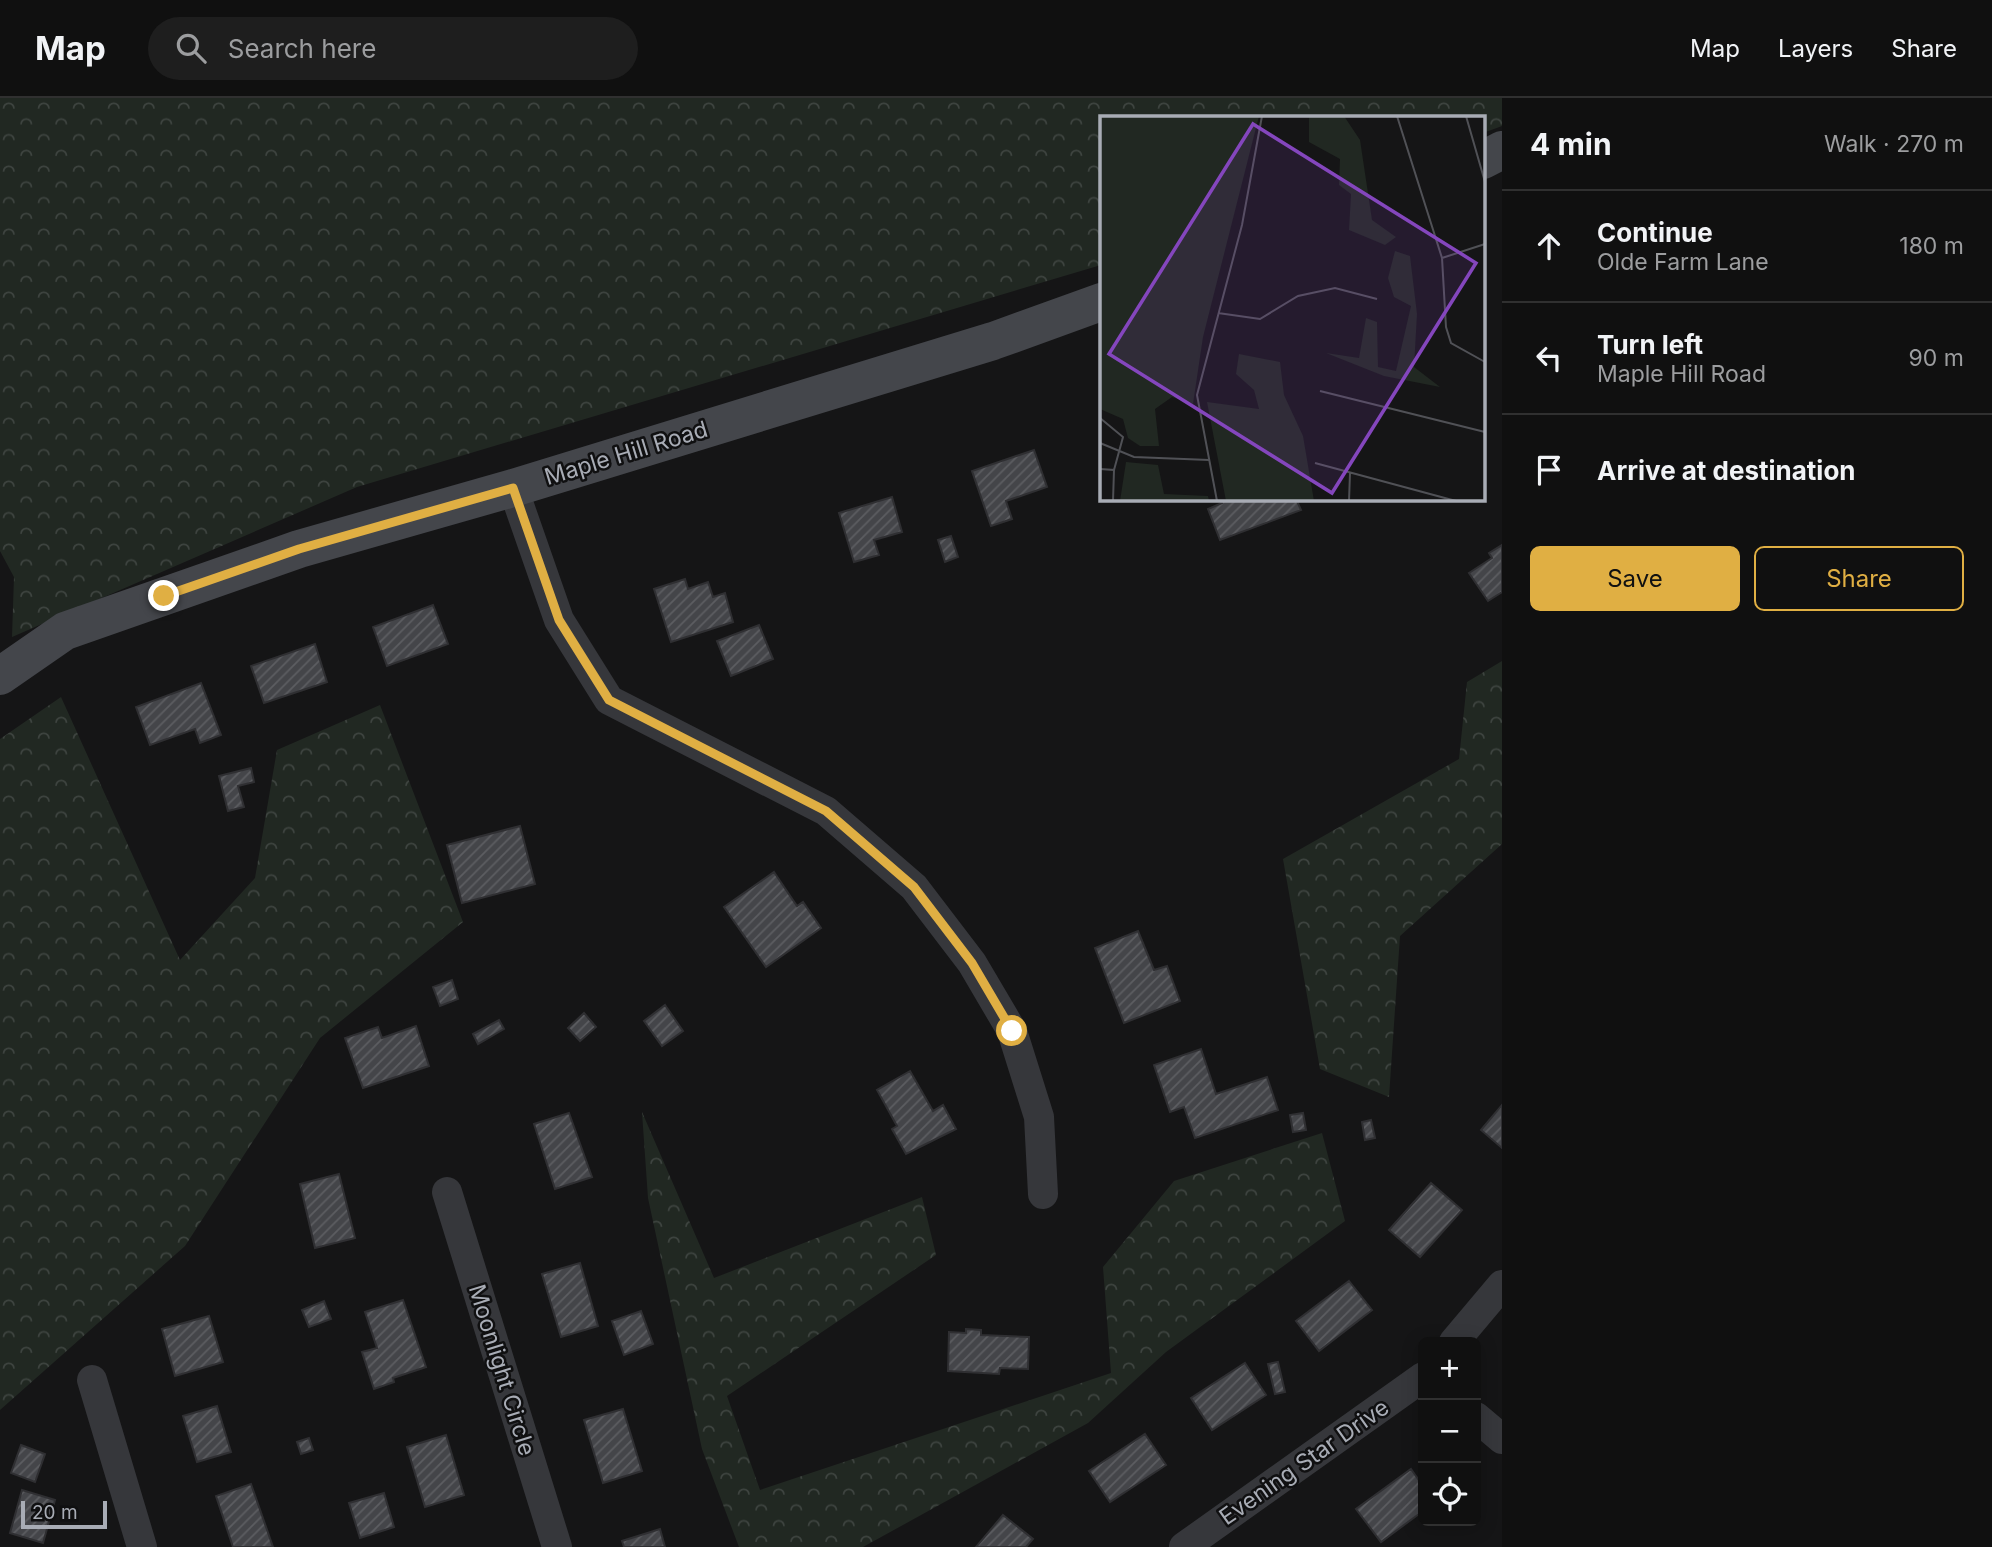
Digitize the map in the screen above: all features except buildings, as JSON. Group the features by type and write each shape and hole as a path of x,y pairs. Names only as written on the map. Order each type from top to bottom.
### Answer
{"street":[{"path":"1484,159 1502,150"},
{"name":"Maple Hill Road","path":"0,676 65,631 299,549 513,488 979,345 1100,302"},
{"path":"513,488 559,620 609,700 826,811 914,887 972,963 1012,1031 1039,1117 1043,1194"},
{"name":"Moonlight Circle","path":"447,1192 557,1547"},
{"path":"1458,1337 1502,1285"},
{"path":"93,1380 142,1547"},
{"name":"Evening Star Drive","path":"1184,1547 1418,1381"},
{"path":"1481,1421 1502,1439"}],"green space":[{"path":"0,98 1502,98 1502,126 1484,133 1484,116 1100,116 1100,265 357,487 12,637 14,577 0,551"},
{"path":"1502,661 1502,844 1400,936 1389,1097 1320,1069 1283,859 1459,759 1467,682"},
{"path":"61,697 180,960 255,878 277,750 380,705 463,922 320,1038 185,1246 0,1410 0,739"},
{"path":"642,1112 714,1278 922,1197 936,1255 727,1396 760,1490 1111,1373 1103,1267 1174,1181 1322,1133 1345,1221 1166,1352 1088,1423 863,1547 739,1547 702,1449 648,1198"}],"route":[{"path":"164,596 299,549 513,488 559,620 609,700 693,740 826,811 914,887 972,963 1012,1031"}]}
